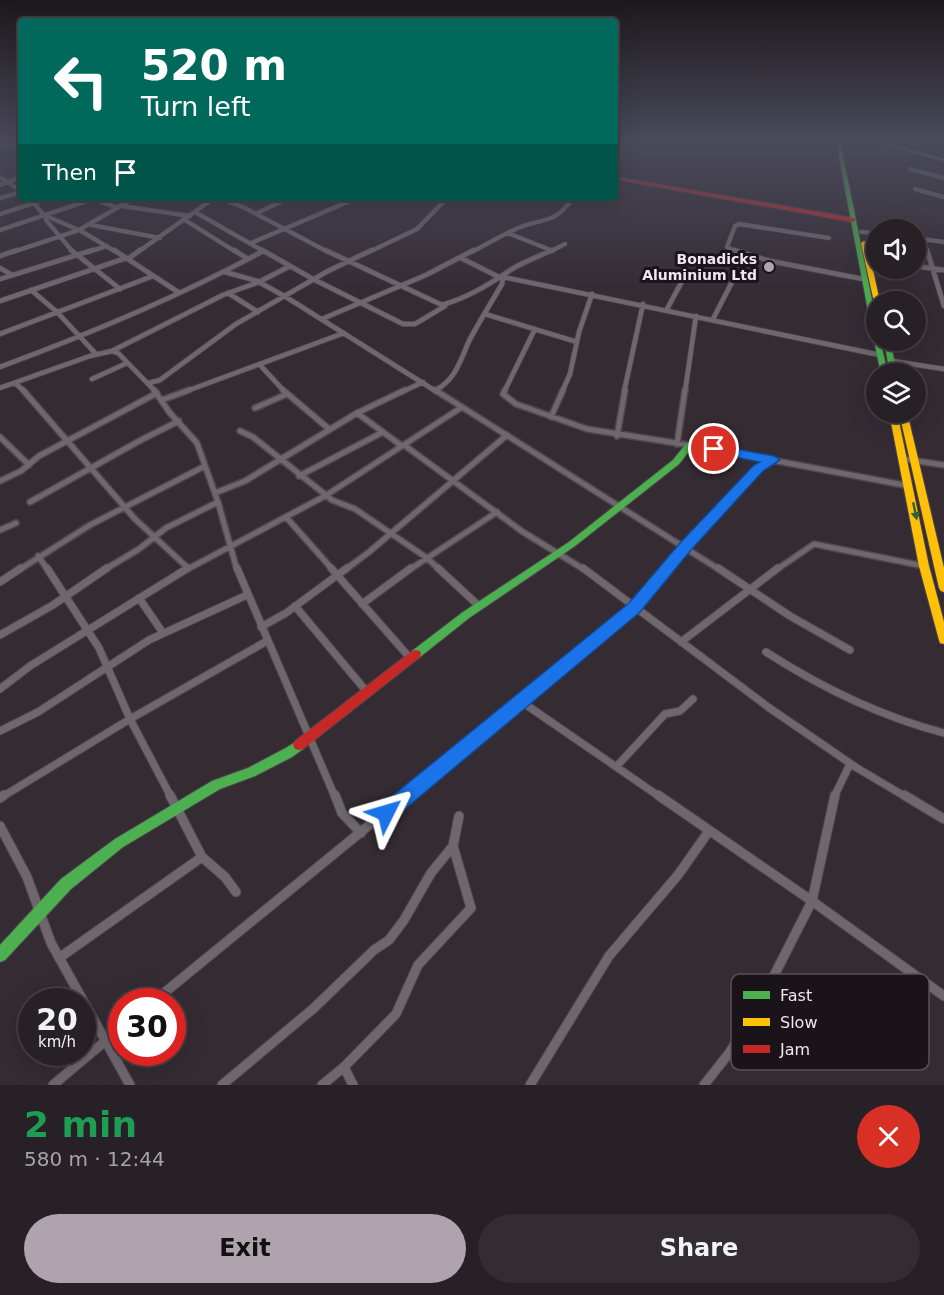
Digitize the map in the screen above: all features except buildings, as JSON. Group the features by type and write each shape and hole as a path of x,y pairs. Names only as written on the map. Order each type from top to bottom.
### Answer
{"main road":[{"path":"692,192 853,220"},
{"path":"848,192 866,293"},
{"path":"852,192 866,245"},
{"path":"879,351 882,363"},
{"path":"890,351 892,361"},
{"path":"897,423 943,582"},
{"path":"904,423 909,486 924,566 944,639"},
{"path":"0,955 66,884 119,843 216,785 251,772 288,753 479,606 557,554 676,462 689,446"}],"street":[{"path":"0,198 18,192"},
{"path":"925,192 944,197"},
{"path":"32,201 45,215 79,230 178,291"},
{"path":"0,214 42,201"},
{"path":"0,230 86,201"},
{"path":"99,201 120,207 190,216"},
{"path":"0,256 79,230 129,201"},
{"path":"0,301 127,259 210,201"},
{"path":"227,201 257,213 398,287 437,304 448,304"},
{"path":"257,213 283,201"},
{"path":"251,243 350,201"},
{"path":"149,383 160,380 222,334 313,279 417,229 444,201"},
{"path":"322,320 461,258 518,228 554,218 563,212 571,201"},
{"path":"195,212 313,279 407,326 415,324 509,271 565,244"},
{"path":"45,215 59,237 75,255 120,289"},
{"path":"184,220 248,259"},
{"path":"829,238 739,224 735,226 727,247 738,252 863,279"},
{"path":"90,225 160,238"},
{"path":"861,232 866,232"},
{"path":"508,233 553,251"},
{"path":"926,239 944,242"},
{"path":"0,279 107,246"},
{"path":"926,248 944,306"},
{"path":"0,368 225,272 263,250"},
{"path":"461,258 502,277 643,304 880,355"},
{"path":"0,388 96,354 112,351 228,293 258,282 290,266"},
{"path":"926,267 944,270"},
{"path":"0,268 12,275"},
{"path":"225,272 258,282 286,297 752,591 850,650"},
{"path":"667,309 686,274"},
{"path":"0,334 153,276"},
{"path":"436,390 445,385 456,373 502,284 502,277"},
{"path":"713,320 732,280"},
{"path":"32,290 57,312 96,354"},
{"path":"228,293 258,312"},
{"path":"551,417 570,374 592,294"},
{"path":"617,436 622,398 643,304"},
{"path":"485,314 577,342"},
{"path":"677,444 696,316"},
{"path":"535,329 503,394 516,404 587,429 617,436 774,460 909,486"},
{"path":"162,400 344,333"},
{"path":"112,351 118,353 149,383 197,443 247,595 342,813 361,833"},
{"path":"892,361 944,369"},
{"path":"92,379 127,363"},
{"path":"260,365 287,394 329,429"},
{"path":"214,493 244,480 357,412 423,382"},
{"path":"15,383 31,397 90,469 154,539 189,568"},
{"path":"0,482 39,456 157,393"},
{"path":"255,408 287,394"},
{"path":"0,689 30,666 139,598 189,568 326,496 462,407"},
{"path":"357,412 382,432 557,554 590,573 768,707 850,764 944,819"},
{"path":"30,502 136,441 179,421"},
{"path":"240,431 253,437 326,496 355,510 427,558 479,606"},
{"path":"299,476 382,432"},
{"path":"261,627 295,606 391,533 507,435"},
{"path":"0,437 28,465"},
{"path":"908,459 944,465"},
{"path":"170,988 635,608 685,547 758,468 774,460"},
{"path":"0,582 38,556 125,505 205,466"},
{"path":"0,635 67,596 78,586 154,539 166,528 218,502"},
{"path":"362,604 497,512"},
{"path":"286,517 410,658"},
{"path":"0,530 16,523"},
{"path":"681,642 752,591 801,551 814,544 851,549 924,566"},
{"path":"38,556 67,596 99,648 130,719 202,857 225,877 236,892"},
{"path":"0,731 38,712 163,633 247,595"},
{"path":"139,598 163,633"},
{"path":"295,606 368,692"},
{"path":"0,798 130,719 267,641"},
{"path":"766,652 811,682 862,708 944,733"},
{"path":"616,767 665,714 680,711 693,699"},
{"path":"522,702 812,901 913,974"},
{"path":"775,974 812,901 834,797 850,764"},
{"path":"322,1085 344,1067 396,1014 418,965 471,908 453,846 459,816"},
{"path":"0,826 27,877 51,943 130,1085"},
{"path":"530,1085 609,956 678,874 708,831"},
{"path":"222,1085 314,1008 374,950 389,940 404,920 431,873 453,846"},
{"path":"59,958 202,857"},
{"path":"929,985 944,996"},
{"path":"53,1085 106,1040"},
{"path":"704,1085 731,1050"},
{"path":"344,1067 353,1085"}],"traffic: fast":[{"path":"848,192 867,291"},
{"path":"880,351 882,363"},
{"path":"889,351 892,363"},
{"path":"416,654 466,615 572,544 676,462 689,446"},
{"path":"0,955 66,884 119,843 216,785 251,772 299,745"}],"traffic: slow":[{"path":"864,243 875,291"},
{"path":"895,423 924,566 944,640"},
{"path":"906,423 944,588"}],"traffic: jam":[{"path":"692,192 853,220"},
{"path":"299,745 416,654"}],"place":[{"name":"Bonadicks Aluminium Ltd","path":"769,267"}],"route":[{"path":"386,813 635,608 685,547 736,495 758,468 774,460 714,449"}]}
